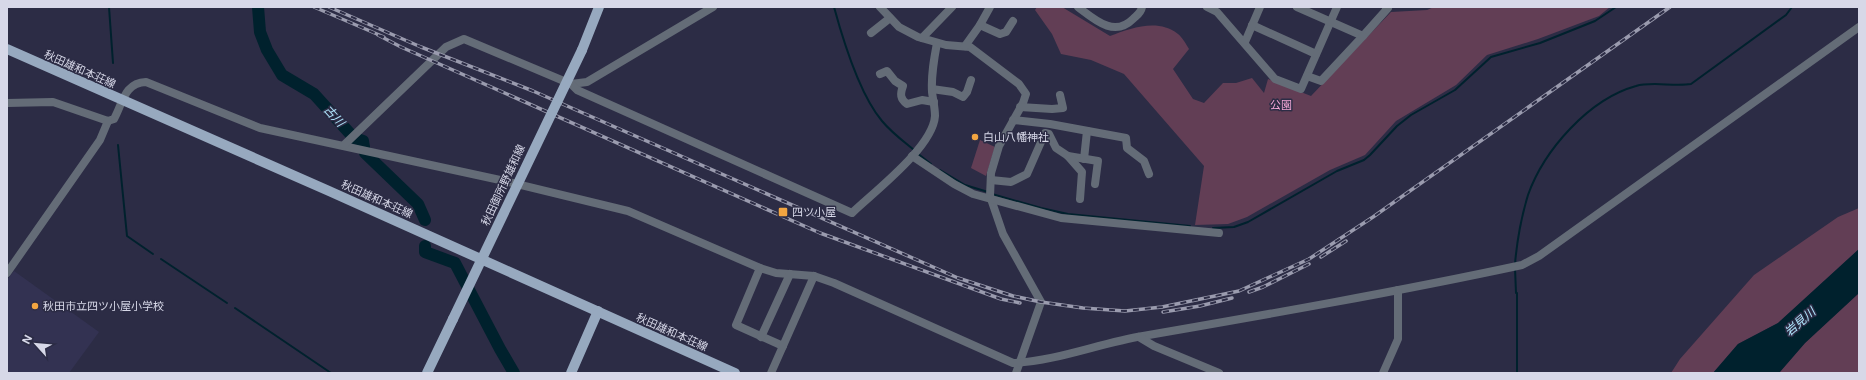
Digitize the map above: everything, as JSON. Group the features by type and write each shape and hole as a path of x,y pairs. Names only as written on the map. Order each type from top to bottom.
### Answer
{"main road":[{"name":"秋田御所野雄和線","path":"427,373 582,50 599,7"},
{"name":"秋田雄和本荘線","path":"7,50 735,373"},
{"path":"571,373 598,311"}],"street":[{"path":"571,84 587,82 713,7"},
{"path":"880,7 899,27 922,38 937,43 970,47 1019,84 1026,94 999,146 990,191 1004,234 1040,302 1021,362 1016,373"},
{"path":"922,38 952,7"},
{"path":"965,46 980,25 990,7"},
{"path":"1078,7 1103,25 1117,28 1129,23 1141,12 1142,7"},
{"path":"1207,7 1218,9 1275,79 1301,89 1337,7"},
{"path":"1245,42 1260,7"},
{"path":"1297,7 1363,36"},
{"path":"1307,76 1321,81 1390,7"},
{"path":"871,33 890,18"},
{"path":"980,25 1000,34 1006,32 1013,22"},
{"path":"1252,25 1316,54"},
{"path":"7,103 53,102 95,118 108,121 114,119 130,86 138,82 146,82 248,124 349,140 359,149 370,152 628,211 760,268 790,274 814,276 1013,363 1032,362 1139,337 1398,290 1522,265 1539,256 1859,27"},
{"path":"349,140 446,47 460,40 468,40 571,84 577,90 852,213 915,153 931,130 935,117 932,89 933,65 937,43"},
{"path":"880,74 887,71 895,81 902,86 900,93 902,100 907,104 922,100 934,102"},
{"path":"932,89 953,92 963,97 967,92 971,80"},
{"path":"1020,107 1052,109 1063,108 1060,95"},
{"path":"1013,120 1126,138 1127,148 1144,161 1149,174"},
{"path":"7,273 100,140 108,121"},
{"path":"915,153 954,184 974,194 990,191 1020,179 1026,174 1045,133 1045,124"},
{"path":"1084,159 1088,131"},
{"path":"1045,133 1049,134 1056,148 1068,156 1082,172 1080,199"},
{"path":"1068,156 1098,161 1096,184"},
{"path":"990,191 1061,218 1219,234"},
{"path":"760,268 736,325 783,346"},
{"path":"761,337 790,274"},
{"path":"771,373 814,276"},
{"path":"1383,373 1398,339 1398,290"},
{"path":"1139,337 1154,346 1219,373"}],"shaded area":[{"name":"秋田市立四ツ小屋小学校","path":"14,271 99,332 69,373 7,373 7,280"}],"green space":[{"name":"公園","path":"1037,7 1062,7 1110,36 1144,26 1162,26 1170,29 1179,35 1189,49 1173,69 1193,99 1204,103 1223,83 1236,83 1252,78 1264,93 1268,79 1311,96 1391,12 1427,10 1434,7 1610,7 1599,16 1538,39 1487,55 1456,85 1396,121 1365,155 1330,170 1247,217 1228,224 1195,225 1204,166 1124,74 1091,60 1061,54 1052,34 1035,10"},
{"path":"980,140 995,147 986,176 971,168"},
{"path":"1859,208 1859,249 1778,323 1738,344 1713,373 1671,373 1680,359 1754,275 1838,217"},
{"path":"1859,293 1859,373 1779,373 1805,343"}],"water":[{"name":"岩見川","path":"1859,249 1859,293 1805,343 1779,373 1713,373 1738,344 1778,323"}],"waterway":[{"path":"109,7 113,63"},
{"name":"古川","path":"258,7 260,32 267,50 282,75 314,94 354,138 363,141 365,153 418,204 425,220"},
{"path":"834,7 847,51 866,97 882,121 914,150"},
{"path":"1213,228 1234,227 1248,222 1337,171 1364,160 1397,126 1411,115 1455,90 1491,57 1540,43 1595,21 1616,7"},
{"path":"1515,264 1523,212 1535,178 1557,144 1570,128 1585,114 1602,102 1636,86 1649,84 1691,84 1786,15 1792,7"},
{"path":"118,145 127,236 153,254"},
{"path":"917,153 931,164"},
{"path":"940,170 965,185 988,192"},
{"path":"992,194 1068,214 1190,226"},
{"name":"古川","path":"425,246 425,252 455,263 514,373"},
{"path":"161,259 227,303"},
{"path":"1515,268 1517,293 1517,373"},
{"path":"235,308 331,373"}],"railway":[{"path":"314,7 384,37"},
{"path":"329,7 421,47 533,91 958,278 1013,296 1041,302 1083,308 1125,311 1162,307 1239,291 1309,259 1373,217 1670,7"},
{"path":"378,35 401,47 820,233 1001,299 1020,303"},
{"path":"1321,257 1346,241"},
{"path":"1249,292 1263,287 1309,264"},
{"path":"1163,312 1200,306 1232,298"}],"place":[{"name":"白山八幡神社","path":"975,137"},
{"name":"四ツ小屋","path":"783,212"},
{"name":"秋田市立四ツ小屋小学校","path":"35,306"}]}
